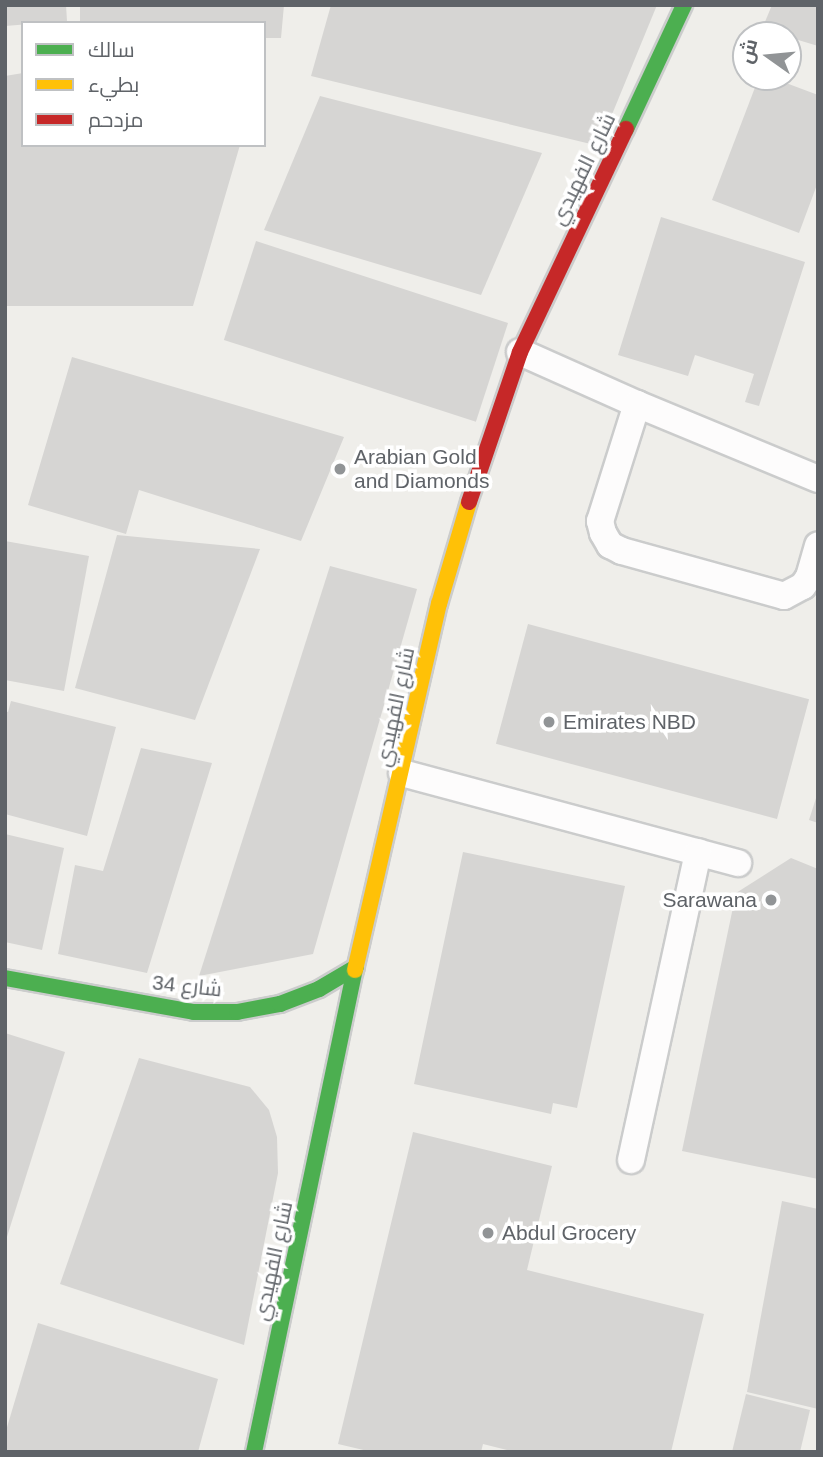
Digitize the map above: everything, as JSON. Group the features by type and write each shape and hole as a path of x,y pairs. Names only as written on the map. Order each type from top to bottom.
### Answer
{"street":[{"name":"شارع الفهيدي","path":"254,1452 356,967 439,604 463,518 520,352 684,5"},
{"name":"شارع 34","path":"5,978 194,1012 237,1012 279,1004 309,993 356,967"}],"lane":[{"path":"520,352 818,479"},
{"path":"637,404 600,520 603,533 610,544 622,551 784,596 803,586 809,577 818,545"},
{"path":"402,773 738,863"},
{"path":"631,1160 698,852"}],"building":[{"path":"5,5 66,5 67,21 21,21 21,25 5,26"},
{"path":"80,5 284,5 281,38 266,38 266,21 80,21"},
{"path":"331,5 657,5 599,146 311,76"},
{"path":"772,5 818,5 818,46 802,41 802,21 765,21"},
{"path":"21,73 21,147 239,147 193,306 5,306 5,76"},
{"path":"802,89 818,95 818,182 799,233 712,200 754,91"},
{"path":"320,96 542,153 481,295 264,230"},
{"path":"661,217 805,262 759,406 745,402 754,374 695,355 688,376 618,355"},
{"path":"256,241 508,323 476,422 224,340"},
{"path":"72,357 344,437 301,541 139,490 126,534 28,505"},
{"path":"117,535 260,549 195,720 75,688"},
{"path":"5,541 89,556 64,691 5,680"},
{"path":"330,566 417,589 313,954 199,976"},
{"path":"528,624 809,699 777,819 496,744"},
{"path":"11,701 116,727 87,836 5,814 5,711 8,712"},
{"path":"141,748 212,763 147,973 58,954 75,865 103,871"},
{"path":"818,795 818,823 809,820"},
{"path":"5,834 64,848 42,950 5,942"},
{"path":"463,852 625,886 577,1108 553,1103 551,1114 414,1084"},
{"path":"791,858 818,869 818,1179 682,1151 736,893"},
{"path":"5,1033 65,1052 6,1240 5,1240"},
{"path":"139,1058 250,1087 269,1110 277,1137 278,1173 244,1345 60,1284"},
{"path":"413,1132 552,1166 527,1270 704,1314 671,1452 515,1452 483,1444 481,1452 372,1452 338,1444"},
{"path":"782,1201 818,1209 818,1409 747,1392"},
{"path":"38,1323 218,1379 198,1452 5,1452 5,1434"},
{"path":"746,1394 810,1410 800,1452 732,1452"}],"traffic: fast":[{"path":"626,129 684,5"},
{"path":"5,978 194,1012 237,1012 280,1004 319,989 356,967"},
{"path":"254,1452 355,970"}],"traffic: slow":[{"path":"355,970 439,604 469,502"}],"traffic: jam":[{"path":"469,502 520,352 626,129"}],"place":[{"name":"Arabian Gold and Diamonds","path":"340,469"},
{"name":"Emirates NBD","path":"549,722"},
{"name":"Sarawana","path":"771,900"},
{"name":"Abdul Grocery","path":"488,1233"}]}
